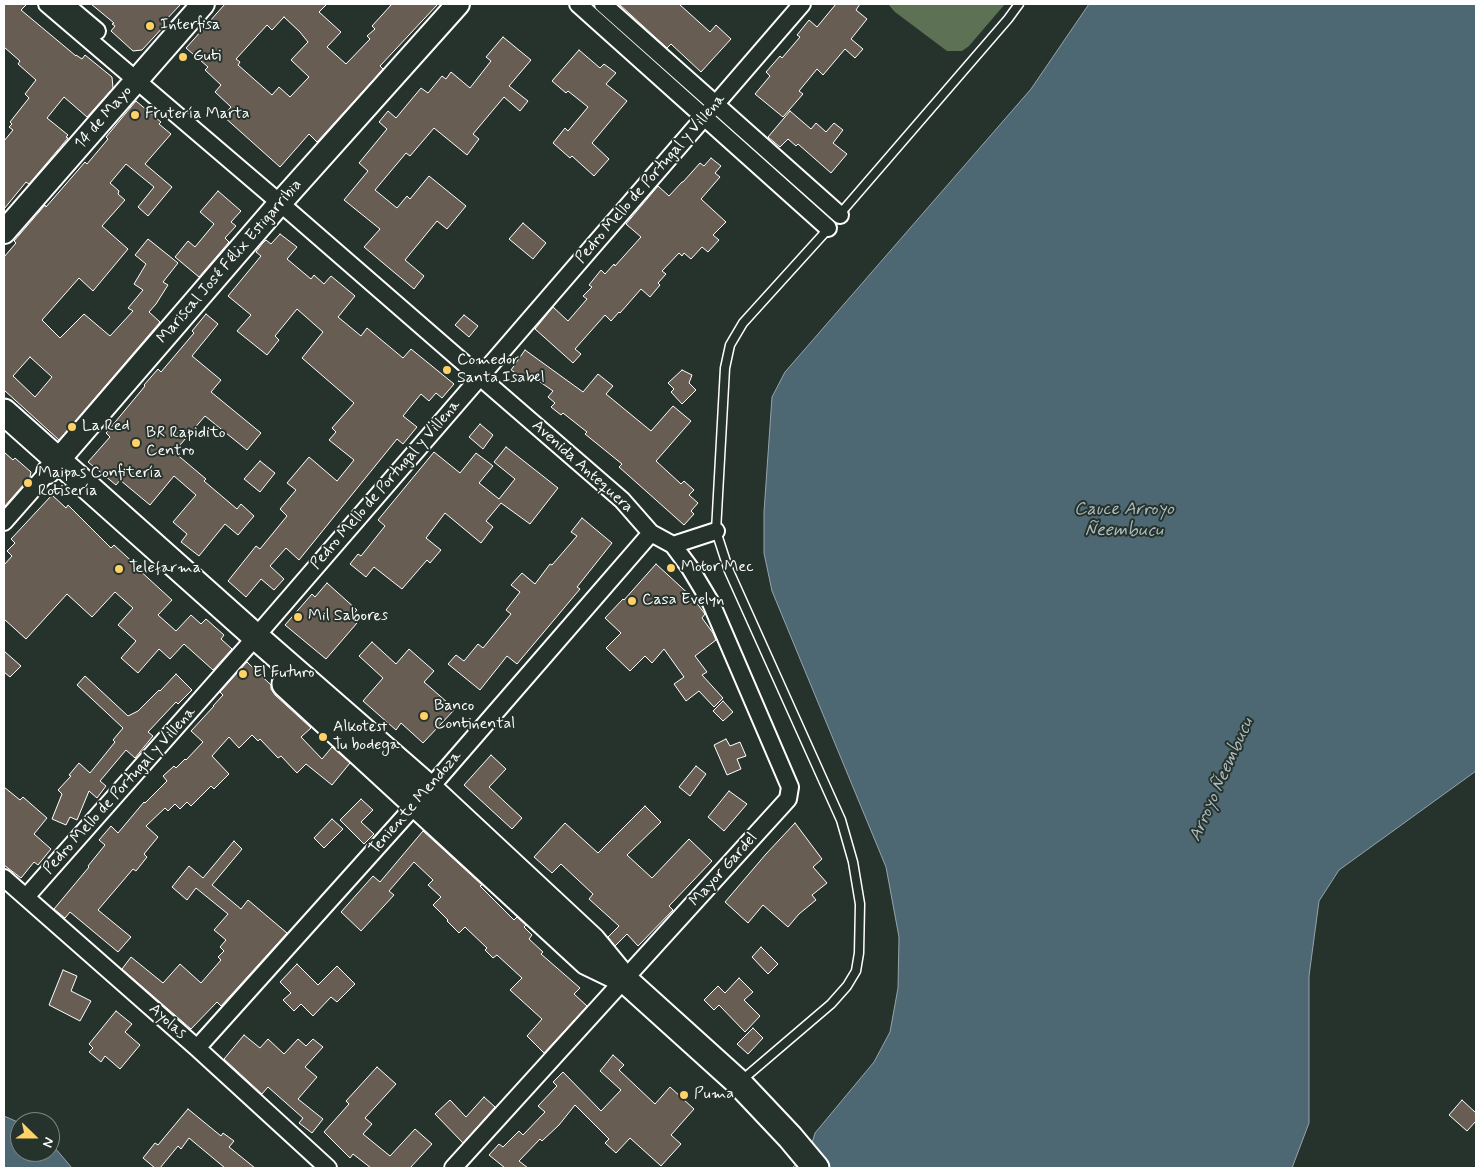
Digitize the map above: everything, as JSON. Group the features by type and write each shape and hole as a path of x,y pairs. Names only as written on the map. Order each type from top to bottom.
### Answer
{"main road":[{"name":"14 de Mayo","path":"4,232 203,4"},
{"name":"Mariscal José Félix Estigarribia","path":"53,466 284,200 458,4"},
{"path":"4,412 53,466 423,796 592,940 625,980 739,1083 816,1168"},
{"path":"4,433 53,466"}],"street":[{"name":"Avenida Antequera","path":"47,4 140,76 483,373 622,500 651,533"},
{"name":"Avenida Antequera","path":"65,4 140,76"},
{"path":"578,4 828,228"},
{"path":"603,4 840,215"},
{"name":"Pedro Mello de Portugal y Villena","path":"26,896 251,642 802,4"},
{"name":"Mariscal José Félix Estigarribia","path":"4,522 53,466"},
{"path":"673,545 716,531"},
{"name":"Mayor Gardel","path":"453,1168 788,799 790,787 711,603 690,568 673,545 651,533"},
{"name":"Teniente Mendoza","path":"196,1048 423,796 651,533"},
{"name":"Ayolas","path":"4,878 328,1168"}],"lane":[{"path":"739,1083 831,1004 847,986 856,971 859,953 860,904 853,862 841,820 729,571 716,531 725,368 730,345 743,323 837,216 840,215 1008,20 1019,4"}],"green space":[{"path":"888,4 1005,4 969,46 962,51 947,51 895,12"}],"water":[{"name":"Cauce Arroyo Ñeembucu","path":"1089,4 1476,4 1476,771 1339,870 1319,901 1309,976 1309,1123 1292,1168 792,1168 810,1150 815,1133 874,1062 890,1032 898,988 899,937 886,867 772,591 764,553 764,512 772,397 785,372 1031,89"},
{"path":"4,1116 10,1119 10,1162 60,1162 60,1154 72,1168 4,1168"}],"building":[{"path":"4,4 27,4 21,10 76,56 82,59 85,55 112,77 113,88 87,117 64,97 47,118 68,135 66,137 68,138 29,184 26,182 4,209 4,141 13,130 9,127 12,124 10,122 29,98 25,94 36,80 18,64 20,61 4,47"},
{"path":"91,4 181,4 142,50 133,51 111,31 115,26 112,24 114,23"},
{"path":"225,4 327,4 319,12 341,32 327,47 346,64 370,39 367,36 375,29 372,26 392,4 438,4 380,66 383,69 317,142 309,134 280,167 223,116 231,107 215,92 221,85 205,70 208,67 186,48","holes":["284,17 308,42 291,60 309,77 290,97 279,87 272,95 238,65 240,62 236,59 267,25 272,30"]},
{"path":"619,4 679,4 710,32 716,25 731,39 701,72 671,44 667,48"},
{"path":"836,4 860,4 856,10 867,19 851,39 863,49 855,58 845,49 823,75 817,69 799,91 803,94 783,117 755,94 770,76 766,72 780,56 782,58 800,37 797,35 809,20 817,27"},
{"path":"503,37 531,60 509,86 528,101 520,111 504,97 473,134 479,139 467,155 434,128 410,156 406,153 375,190 397,208 407,196 410,199 429,176 466,206 447,229 437,221 405,260 424,276 414,289 364,247 380,229 344,200 368,171 359,163 387,129 379,122 388,111 396,118 421,88 428,93 442,76 446,79 451,72 470,88 491,61 486,57"},
{"path":"579,50 600,68 604,64 616,73 606,84 627,101 592,143 609,159 594,176 572,156 570,158 553,143 565,128 568,131 588,107 568,91 566,93 552,81"},
{"path":"136,101 161,122 159,124 171,134 145,164 172,187 148,216 138,207 154,187 126,164 110,183 125,200 102,226 128,249 93,291 79,278 42,320 60,338 84,314 110,336 133,311 128,308 143,290 134,284 146,264 135,255 148,239 178,263 163,282 168,285 149,312 160,322 59,440 4,390 4,257 16,243 14,241 45,205 46,207 85,162 87,164 108,139 106,137","holes":["30,357 52,377 35,397 13,376"]},
{"path":"790,111 811,129 816,123 826,132 834,123 843,130 833,143 847,154 831,173 798,144 796,146 788,139 780,147 768,137"},
{"path":"711,158 721,166 715,173 720,177 701,199 726,222 713,235 719,240 708,252 702,247 691,259 684,253 682,256 679,253 662,271 666,274 650,297 641,289 611,321 605,315 575,349 581,354 573,363 535,329 553,307 568,321 587,299 583,296 592,287 589,285 601,270 605,274 614,264 615,266 641,237 626,224 658,186 669,196 700,163 704,166"},
{"path":"218,191 241,211 231,222 236,226 225,238 229,242 199,277 175,257 188,241 195,247 214,224 200,212"},
{"path":"523,223 546,243 533,259 509,239"},
{"path":"280,234 297,247 287,259 311,279 314,275 324,284 331,276 355,296 338,317 361,336 367,328 403,358 411,349 454,384 442,398 436,393 429,401 421,394 403,416 417,427 403,444 397,439 299,560 286,548 270,566 284,579 274,590 261,579 246,597 228,581 256,546 260,549 287,516 280,509 296,490 287,483 309,457 337,481 354,460 329,440 336,432 332,428 354,403 302,358 323,332 297,309 275,336 279,340 267,355 237,331 251,315 228,296 261,256 256,252 262,244 266,240 271,244"},
{"path":"206,314 218,324 192,356 221,380 211,392 261,433 247,450 205,416 174,452 237,509 241,504 254,516 238,535 225,524 199,556 181,542 187,534 173,522 196,495 174,476 150,505 120,480 116,485 88,462 110,437 106,433 144,385 158,369 161,372 194,333 192,331"},
{"path":"464,315 478,326 469,337 455,325"},
{"path":"525,350 583,392 598,374 613,386 606,394 651,431 673,406 691,421 656,461 681,484 684,481 694,490 689,495 698,503 691,511 694,514 684,525 619,467 622,464 585,434 587,432 563,413 561,415 551,407 555,403 548,397 553,391 533,377 529,382 511,370"},
{"path":"682,370 692,375 689,383 696,390 682,404 671,392 674,389 668,383"},
{"path":"480,424 493,435 483,449 469,437"},
{"path":"506,447 558,488 530,524 501,503 486,521 493,527 481,543 445,513 426,538 441,550 430,563 427,560 402,589 374,567 366,577 350,564 358,554 361,556 385,526 378,520 434,452 460,473 476,453 493,466 479,483 499,499 515,479 494,462"},
{"path":"4,452 13,460 15,458 31,472 30,477 4,507"},
{"path":"260,461 275,473 260,492 244,479"},
{"path":"52,495 66,508 68,505 111,548 114,545 172,600 158,615 176,631 191,615 201,624 206,619 224,635 221,639 232,649 213,670 184,644 170,659 159,649 138,673 121,658 136,641 118,625 133,608 115,592 92,617 67,594 26,639 4,619 4,565 12,556 7,551 15,543 11,539"},
{"path":"582,518 612,543 577,587 580,589 517,664 507,656 480,690 448,664 456,655 464,661 478,644 483,648 511,614 506,610 520,592 511,585 522,573 535,584 550,564 552,565 577,536 571,532"},
{"path":"656,564 693,598 705,614 702,618 716,640 695,656 707,672 702,675 723,698 714,707 699,691 686,701 674,684 684,677 664,649 652,663 645,656 630,671 606,648 621,633 605,618"},
{"path":"327,583 357,610 351,617 357,623 326,659 285,625 312,594 315,597"},
{"path":"372,642 396,664 409,649 434,671 424,682 455,709 423,743 401,723 396,730 363,701 383,678 359,656"},
{"path":"4,651 21,666 10,677 4,672"},
{"path":"247,662 271,685 275,695 311,728 301,737 322,759 332,747 350,763 332,785 306,764 297,773 281,756 278,758 260,739 258,741 252,735 239,748 229,737 212,756 229,774 214,789 211,786 191,806 187,802 180,809 175,804 168,811 165,808 146,826 158,837 144,854 147,857 136,871 133,869 98,910 131,937 118,952 70,912 65,918 54,909 105,845 99,840 111,826 118,833 144,802 167,781 163,776 174,766 176,768 186,760 203,742 191,731 223,695 220,692"},
{"path":"176,674 192,690 178,704 176,702 148,732 153,736 135,758 126,750 100,781 106,786 97,798 89,791 77,820 70,817 66,825 52,819 62,794 58,790 71,776 69,775 79,763 90,773 115,742 113,740 123,728 77,685 85,676 128,716 138,711"},
{"path":"723,701 733,712 723,721 713,711"},
{"path":"726,739 730,746 740,742 746,756 737,759 741,769 727,775 714,745"},
{"path":"491,755 506,769 489,787 522,818 512,829 464,785"},
{"path":"696,766 706,774 690,796 679,787"},
{"path":"4,787 20,800 23,797 47,818 34,834 51,849 38,865 34,862 21,878 4,865"},
{"path":"729,791 747,804 724,831 708,817"},
{"path":"361,799 373,810 361,822 374,834 364,844 340,820"},
{"path":"645,806 661,822 627,855 652,878 689,839 712,861 669,906 673,910 638,946 627,934 615,946 608,937 619,926 589,899 593,894 561,864 552,873 534,857 565,823 598,853"},
{"path":"332,819 343,829 324,848 314,838"},
{"path":"795,823 822,859 813,867 827,883 812,895 816,900 799,914 788,927 763,905 748,923 725,902"},
{"path":"423,831 482,885 480,886 514,920 517,917 526,925 524,927 532,935 529,939 543,952 541,954 580,988 574,994 587,1006 544,1053 527,1036 542,1019 510,990 522,978 497,955 493,958 485,950 487,948 465,927 459,933 447,921 433,905 441,897 428,885 433,880 414,862 389,891 394,895 361,931 341,912 373,876 380,882"},
{"path":"234,841 242,849 212,885 241,909 248,900 287,933 221,1006 217,1002 191,1029 122,969 131,957 163,983 180,964 201,983 221,960 218,957 224,951 220,947 226,940 214,930 228,914 196,888 187,900 172,887 189,866 203,878"},
{"path":"761,947 778,964 768,974 752,957"},
{"path":"297,964 318,985 337,966 355,984 337,1002 331,997 313,1016 301,1004 294,1011 283,1000 291,993 280,982"},
{"path":"63,970 77,976 71,991 91,1001 80,1021 49,1005"},
{"path":"739,978 753,992 744,1000 760,1016 745,1032 719,1005 714,1010 704,1000 718,986 725,993"},
{"path":"116,1011 132,1024 125,1032 140,1045 120,1069 105,1056 101,1062 89,1052 93,1048 89,1044"},
{"path":"753,1028 763,1038 748,1054 737,1044"},
{"path":"244,1035 260,1048 268,1039 284,1054 298,1039 306,1046 313,1039 323,1047 305,1067 317,1077 298,1099 323,1119 312,1133 299,1123 303,1118 268,1087 262,1094 224,1059"},
{"path":"613,1055 624,1065 619,1070 655,1104 670,1087 694,1109 671,1135 681,1144 661,1166 630,1138 616,1153 605,1143 609,1139 575,1105 559,1125 542,1141 540,1139 519,1161 528,1168 505,1168 489,1155 499,1144 503,1147 519,1131 523,1135 545,1112 538,1106 557,1086 553,1082 563,1072 601,1111 621,1090 600,1071"},
{"path":"377,1067 396,1084 365,1118 372,1124 363,1134 390,1156 415,1129 432,1144 410,1168 371,1168 353,1154 350,1158 324,1132 349,1104 346,1101"},
{"path":"484,1097 495,1107 463,1143 435,1114 450,1100 466,1117"},
{"path":"1462,1100 1476,1113 1476,1121 1467,1131 1449,1115"},
{"path":"188,1109 221,1136 223,1133 234,1141 229,1147 255,1168 225,1168 189,1138 181,1149 178,1146 160,1168 155,1168 143,1158 155,1143 158,1145"}],"place":[{"name":"Interfisa","path":"150,26"},
{"name":"Guti","path":"183,57"},
{"name":"Frutería Marta","path":"135,115"},
{"name":"Comedor Santa Isabel","path":"447,370"},
{"name":"La Red","path":"72,427"},
{"name":"BR Rapidito Centro","path":"136,443"},
{"name":"Maipas Confitería Rotisería","path":"28,483"},
{"name":"Motor Mec","path":"671,568"},
{"name":"Telefarma","path":"119,569"},
{"name":"Casa Evelyn","path":"632,601"},
{"name":"Mil Sabores","path":"298,617"},
{"name":"El Futuro","path":"243,674"},
{"name":"Banco Continental","path":"424,716"},
{"name":"Alkotest Tu bodega","path":"323,737"},
{"name":"Puma","path":"684,1095"}],"water label":[{"name":"Arroyo Ñeembucu","path":"1222,780"}]}
